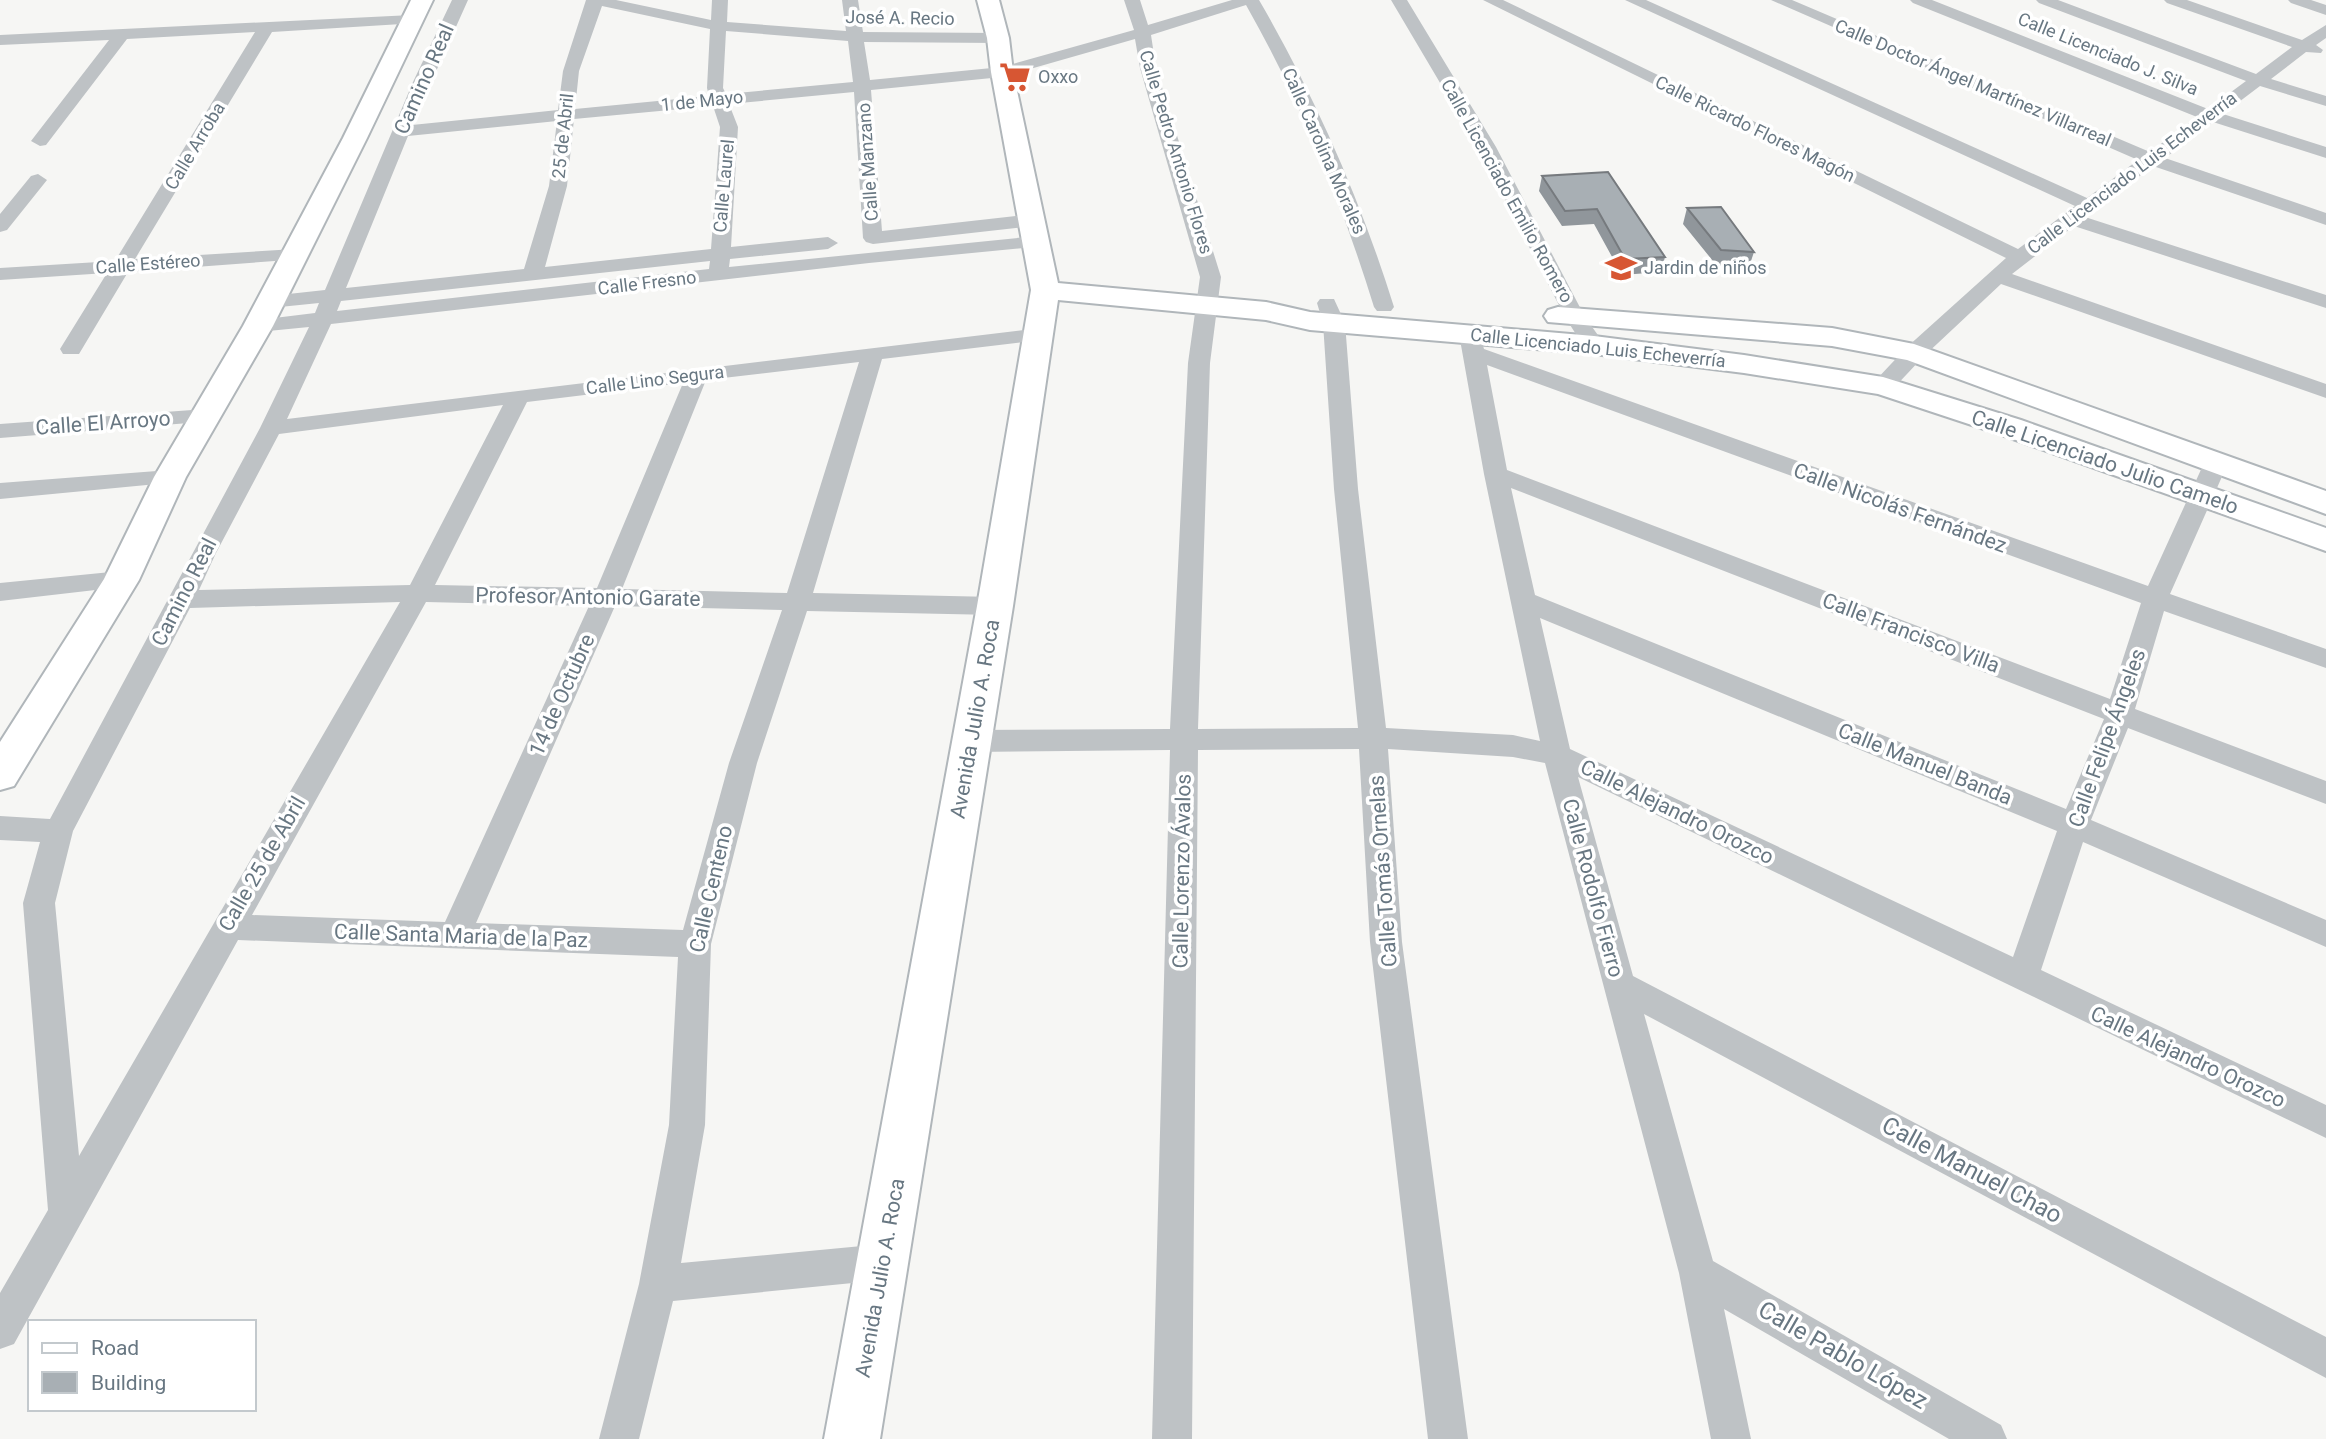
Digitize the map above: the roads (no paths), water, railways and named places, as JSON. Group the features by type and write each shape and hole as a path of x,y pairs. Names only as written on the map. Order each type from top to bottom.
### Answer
{"street":[{"name":"Camino Real","path":"66,1210 39,903 58,831 271,428 323,319 368,204 402,131 433,54 460,0"},
{"name":"José A. Recio","path":"595,0 717,26 907,40 1000,55"},
{"name":"25 de Abril","path":"533,274 558,186 571,71 595,0"},
{"name":"Calle Laurel","path":"719,265 729,127 715,88 720,0"},
{"name":"Calle Manzano","path":"850,0 862,86 873,238"},
{"name":"Avenida Julio A. Roca","path":"852,1439 995,606 1045,290 988,0"},
{"name":"Calle Pedro Antonio Flores","path":"1132,0 1142,32 1148,68 1209,265 1213,283 1207,305"},
{"path":"1000,55 1142,32 1249,0"},
{"name":"Calle Carolina Morales","path":"1249,0 1283,55 1362,236 1384,307"},
{"name":"Calle Licenciado Emilio Romero","path":"1399,0 1487,147 1575,317 1594,345"},
{"name":"Calle Ricardo Flores Magón","path":"1491,0 2019,257"},
{"path":"1633,0 2090,206"},
{"name":"Calle Doctor Ángel Martínez Villarreal","path":"1779,0 2153,160 2326,219"},
{"name":"Calle Licenciado J. Silva","path":"1918,0 2208,115 2326,153"},
{"path":"2044,0 2257,80 2326,101"},
{"path":"2172,0 2326,53"},
{"path":"2296,0 2326,10"},
{"name":"Camino Real","path":"0,775 121,580 170,477 295,255 417,10"},
{"path":"0,40 267,26 417,10"},
{"name":"Calle Arroba","path":"71,349 267,26"},
{"name":"Calle Licenciado Luis Echeverría","path":"1330,313 1472,343 1594,345 1744,364 1883,386 1914,353 2019,257 2326,30"},
{"path":"40,141 122,34"},
{"name":"1 de Mayo","path":"402,131 862,86 1000,55"},
{"path":"0,226 38,180"},
{"path":"2072,219 2326,302"},
{"name":"Calle Fresno","path":"264,314 334,294 533,274 719,265 873,238 1035,231"},
{"name":"Calle Fresno","path":"264,314 323,319 719,265 1035,231"},
{"name":"Calle Estéreo","path":"0,274 295,255"},
{"path":"1997,276 2326,391"},
{"name":"Calle Licenciado Luis Echeverría","path":"1045,290 1266,311 1330,313 1384,307 1575,317 1832,337 1914,353"},
{"name":"Calle Lorenzo Ávalos","path":"1172,1439 1184,739 1199,363 1207,305"},
{"name":"Calle Tomás Ornelas","path":"1330,313 1373,738 1387,942 1448,1439"},
{"name":"Calle Lino Segura","path":"271,428 1040,334"},
{"name":"Calle Rodolfo Fierro","path":"1472,343 1496,474 1557,755 1698,1273 1731,1439"},
{"name":"Calle Nicolás Fernández","path":"1472,343 1646,417 2326,659"},
{"name":"Calle Licenciado Julio Camelo","path":"1914,353 2326,503"},
{"name":"Calle Centeno","path":"619,1439 658,1284 687,1125 695,944 743,763 798,600 873,354"},
{"name":"14 de Octubre","path":"455,935 606,597 697,375"},
{"name":"Calle Licenciado Julio Camelo","path":"1883,386 2033,435 2326,540"},
{"name":"Calle 25 de Abril","path":"0,1330 418,593 519,396"},
{"name":"Calle El Arroyo","path":"0,431 206,416"},
{"name":"Calle Felipe Ángeles","path":"2022,978 2074,825 2120,713 2155,599 2216,463"},
{"name":"Calle Francisco Villa","path":"1496,474 2326,793"},
{"path":"0,491 170,477"},
{"path":"0,592 121,580"},
{"name":"Profesor Antonio Garate","path":"182,599 418,593 995,606"},
{"name":"Calle Manuel Banda","path":"1522,600 2074,825 2326,934"},
{"name":"Calle Alejandro Orozco","path":"971,741 1373,738 1513,746 1557,755 2326,1122"},
{"path":"0,828 58,831"},
{"name":"Calle Santa Maria de la Paz","path":"226,928 695,944"},
{"name":"Calle Manuel Chao","path":"1618,984 2326,1359"},
{"path":"658,1284 883,1262"},
{"name":"Calle Pablo López","path":"1698,1273 1987,1439"}],"place":[{"name":"Oxxo","path":"1015,77"},
{"name":"Jardin de niños","path":"1621,268"}]}
